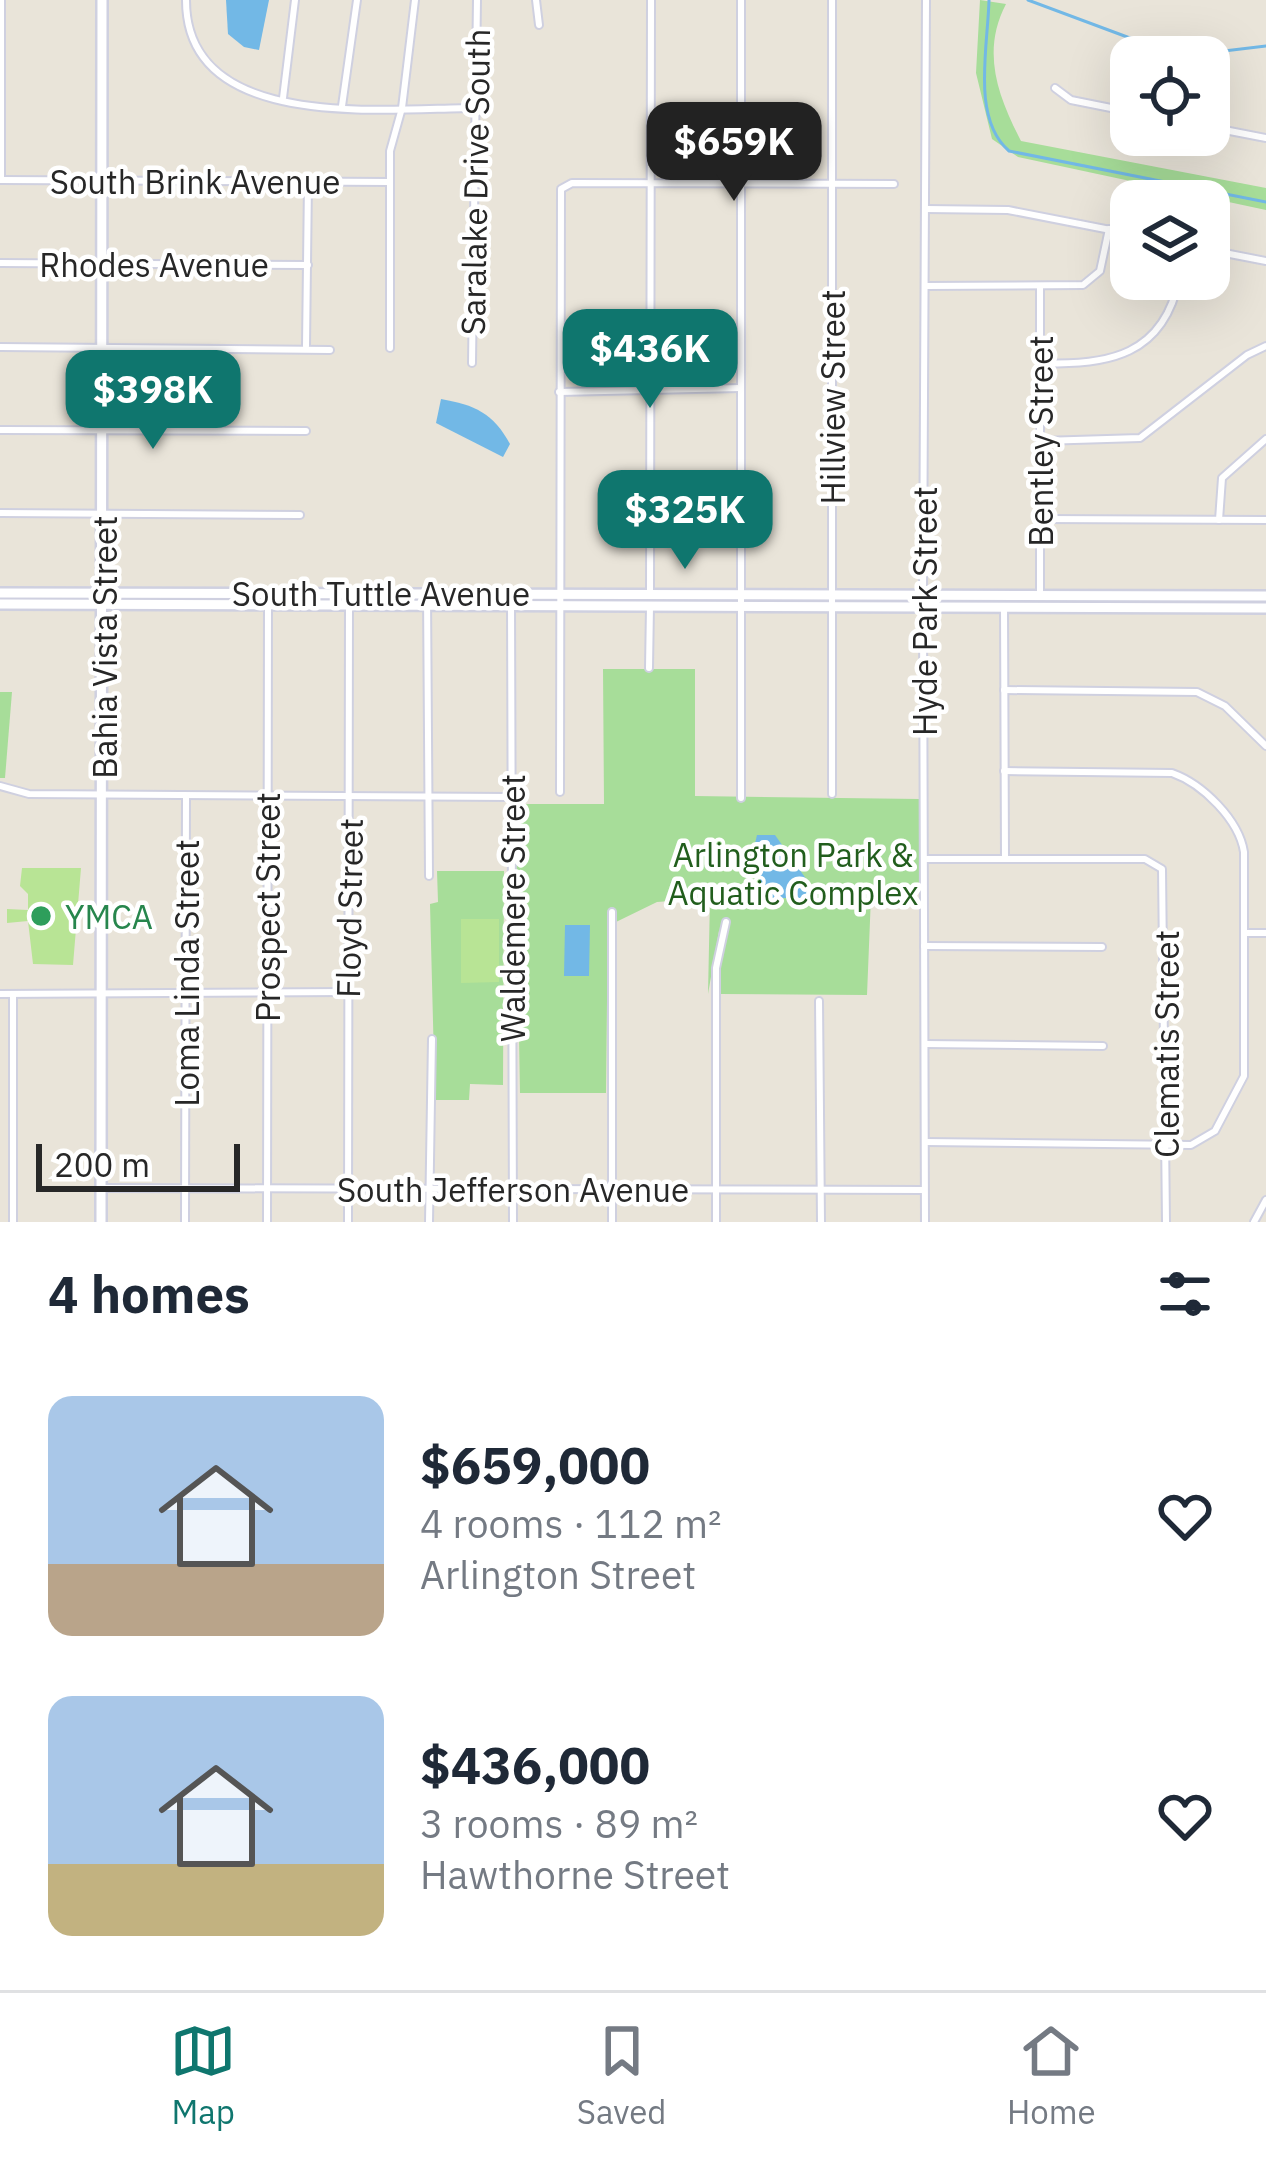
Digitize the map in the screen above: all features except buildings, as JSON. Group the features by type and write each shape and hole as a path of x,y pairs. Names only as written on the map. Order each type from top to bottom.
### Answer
{"main road":[{"name":"Bahia Vista Street","path":"101,1222 102,0"},
{"name":"South Tuttle Avenue","path":"0,593 740,601 923,601 1040,594 1266,596"},
{"name":"South Tuttle Avenue","path":"0,604 105,597"},
{"name":"South Tuttle Avenue","path":"923,601 1266,608"}],"street":[{"path":"0,180 1,0"},
{"path":"186,0 191,42 207,68 237,89 342,106 477,108"},
{"path":"283,98 296,0"},
{"path":"342,106 358,0"},
{"path":"390,348 391,142 402,108 415,0"},
{"name":"Saralake Drive South","path":"472,363 477,0"},
{"path":"536,0 539,25"},
{"path":"649,668 651,0"},
{"path":"741,0 741,798"},
{"name":"Hillview Street","path":"832,0 832,794"},
{"name":"Hyde Park Street","path":"925,1222 926,0"},
{"path":"1055,88 1070,100 1110,108"},
{"path":"1230,131 1266,138"},
{"name":"South Brink Avenue","path":"0,180 390,182"},
{"path":"306,346 308,182"},
{"path":"560,792 560,194 565,185 894,184"},
{"path":"926,208 1008,210 1109,229 1096,277 1077,287 926,286"},
{"path":"1230,254 1266,261"},
{"name":"Rhodes Avenue","path":"0,263 308,265"},
{"name":"Bentley Street","path":"1040,287 1040,594"},
{"path":"1041,363 1116,359 1166,317 1172,300"},
{"path":"0,347 306,346 331,350"},
{"path":"1041,441 1140,438 1246,355 1266,346"},
{"path":"559,392 741,388"},
{"path":"0,430 306,431"},
{"path":"1219,520 1222,478 1266,439"},
{"path":"0,513 300,515"},
{"path":"1040,519 1266,520"},
{"name":"Prospect Street","path":"267,1222 268,599"},
{"name":"Floyd Street","path":"348,1222 349,599"},
{"path":"427,600 429,876"},
{"name":"Waldemere Street","path":"511,600 513,1222"},
{"path":"923,859 1005,858 1004,606"},
{"path":"1004,690 1196,692 1225,706 1266,746"},
{"path":"925,1142 1166,1145 1206,1139 1242,1084 1243,843 1231,821 1191,781 1164,772 1004,771"},
{"path":"0,786 29,794 513,797"},
{"name":"Loma Linda Street","path":"185,1222 186,796"},
{"name":"Clematis Street","path":"1005,858 1145,859 1160,867 1166,880 1166,1222"},
{"path":"612,912 613,1222"},
{"path":"716,1222 716,968 726,922"},
{"path":"1245,933 1266,933"},
{"path":"924,946 1102,947"},
{"path":"0,994 347,992"},
{"path":"13,1222 14,994"},
{"path":"819,1001 821,1222"},
{"path":"428,1222 432,1039"},
{"path":"925,1044 1103,1046"},
{"name":"South Jefferson Avenue","path":"101,1188 924,1190"},
{"path":"1254,1222 1266,1200"}],"green space":[{"path":"980,0 1006,4 994,57 1005,107 1021,141 1224,180 1126,180 1018,157 992,139 976,73"},
{"path":"1230,181 1266,188 1266,210 1230,202"},
{"name":"Arlington Park & Aquatic Complex","path":"603,669 695,669 695,796 919,799 920,889 915,896 871,896 867,995 720,994 719,931 708,994 710,898 657,902 616,922 616,909 608,909 606,1093 520,1093 515,804 604,804"},
{"path":"0,692 12,692 5,778 0,778"},
{"name":"YMCA","path":"22,868 81,868 73,965 33,964 28,921 7,923 7,909 28,910 28,894 20,886"},
{"path":"437,871 504,871 503,1085 470,1084 469,1100 435,1100 430,904 438,902"},
{"path":"461,919 499,919 499,982 461,983"}],"water":[{"path":"226,0 269,0 259,50 244,47 228,34"},
{"path":"441,399 490,418 510,444 503,457 436,423"},
{"path":"757,835 775,835 814,890 809,898 766,898 752,856"},
{"path":"565,925 590,925 589,976 564,976"}],"waterway":[{"path":"989,0 986,101 997,137 1009,151 1266,202"},
{"path":"1028,0 1146,44 1199,54 1266,46"}],"place":[{"name":"YMCA","path":"41,916"}]}
